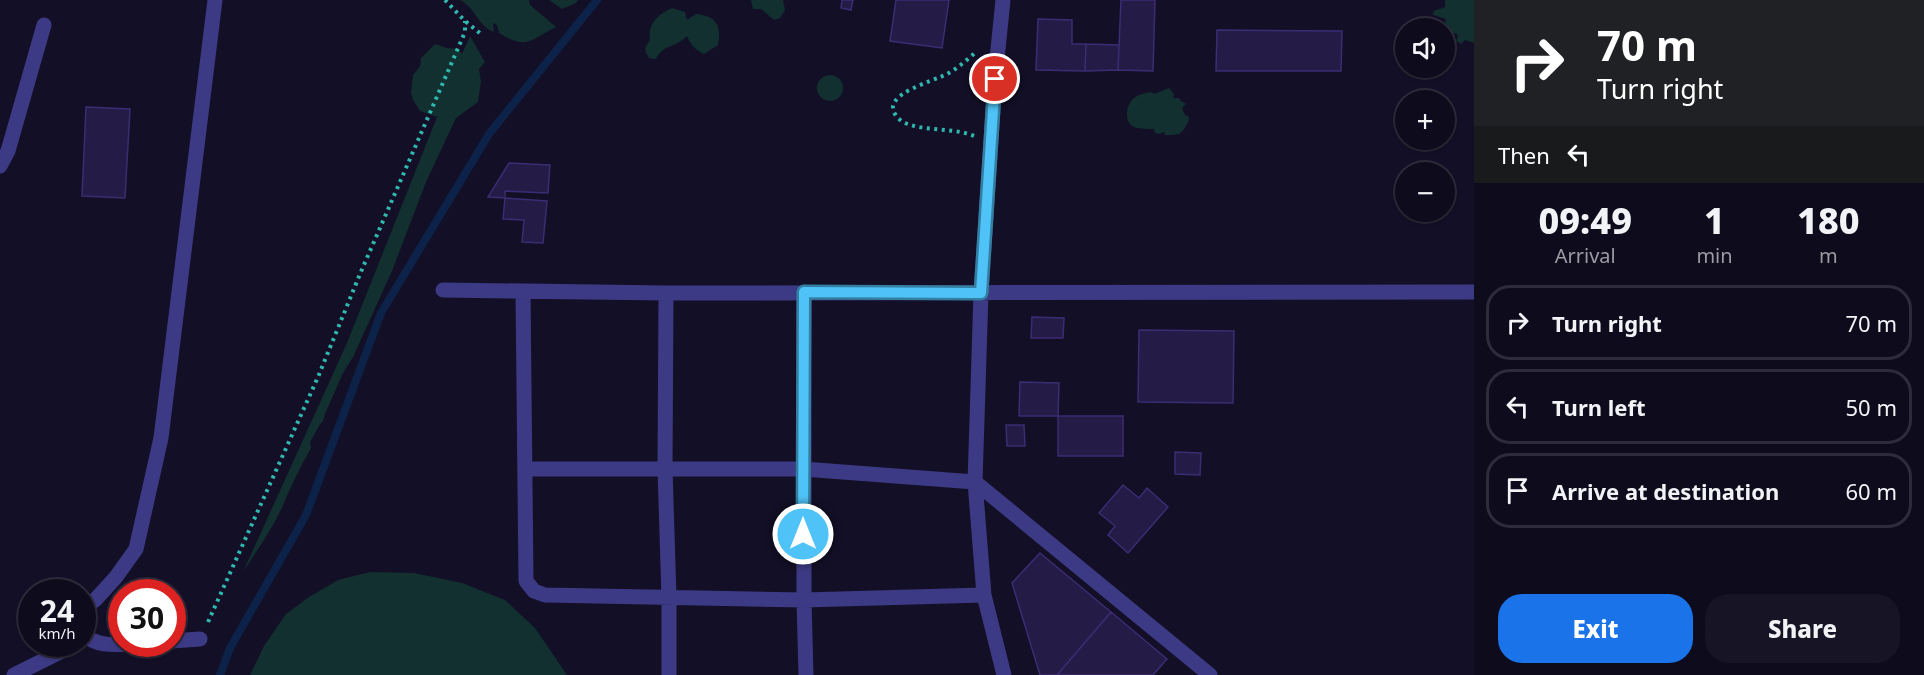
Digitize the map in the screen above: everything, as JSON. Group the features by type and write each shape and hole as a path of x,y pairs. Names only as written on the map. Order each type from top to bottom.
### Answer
{"street":[{"path":"96,599 136,549 161,438 215,0"},
{"path":"1003,0 981,293 975,482 984,595 1004,675"},
{"path":"0,166 8,151 44,25"},
{"path":"443,290 981,293 1474,292"},
{"path":"523,291 526,581 534,591 545,595 804,600 984,595"},
{"path":"666,292 665,469 669,675"},
{"path":"804,292 803,469 806,675"},
{"path":"525,469 803,469 975,482 1210,675"},
{"path":"186,640 200,639"},
{"path":"14,675 50,657"}],"path":[{"path":"445,0 481,34"},
{"path":"200,639 318,377 465,32 465,21"},
{"path":"990,158 975,136 964,132 903,123 892,109 892,102 914,87 958,67 1000,30"}],"green space":[{"path":"460,0 529,0 530,5 556,27 528,42 516,41 499,33 497,25 493,23 494,32 488,29"},
{"path":"549,0 578,0 562,9"},
{"path":"751,0 783,0 785,10 780,18 774,20 761,9 753,9"},
{"path":"1445,0 1474,0 1474,43 1465,40 1461,44 1456,41 1458,36 1455,33 1455,18 1433,15 1434,11 1445,7"},
{"path":"672,8 685,12 687,20 696,14 713,19 719,32 718,45 704,54 693,46 687,36 666,48 656,59 649,58 645,48 650,40 652,25 662,13"},
{"path":"470,36 485,62 479,69 481,81 478,102 456,118 426,182 392,271 353,357 343,373 323,421 310,442 311,448 277,517 243,572 347,343 437,117 420,111 413,100 411,93 413,75 420,66 421,58 435,44 458,49 462,54"},
{"path":"830,75 839,79 843,88 839,97 830,101 821,97 817,88 821,79"},
{"path":"1169,88 1174,94 1173,98 1179,98 1186,104 1182,108 1189,120 1183,131 1178,134 1165,135 1164,132 1155,133 1154,129 1131,125 1127,114 1132,100 1143,94 1151,92 1154,94"},
{"path":"370,572 414,573 462,583 505,600 535,628 567,675 250,675 264,646 286,614 338,580"}],"building":[{"path":"842,0 853,0 851,10 841,8"},
{"path":"896,0 949,0 942,48 890,41"},
{"path":"1121,0 1155,0 1153,71 1118,70"},
{"path":"1038,19 1072,20 1072,44 1086,44 1085,71 1036,70"},
{"path":"1217,30 1342,31 1341,71 1216,71"},
{"path":"1086,44 1119,45 1118,70 1085,71"},
{"path":"86,107 130,109 125,198 82,196"},
{"path":"509,163 550,165 548,193 505,191 505,198 488,197"},
{"path":"505,198 547,201 543,243 522,242 524,220 503,219"},
{"path":"1032,317 1064,318 1063,338 1031,338"},
{"path":"1139,330 1234,331 1233,403 1138,402"},
{"path":"1020,382 1059,383 1058,416 1019,416"},
{"path":"1058,416 1123,416 1123,456 1058,456"},
{"path":"1006,425 1024,425 1025,446 1007,446"},
{"path":"1175,452 1201,453 1200,475 1175,474"},
{"path":"1123,485 1139,498 1147,488 1168,507 1128,553 1108,535 1115,526 1099,513"},
{"path":"1040,553 1111,612 1057,675 1040,675 1012,583"},
{"path":"1111,612 1167,659 1153,675 1057,675"}],"waterway":[{"path":"220,675 230,648 306,515 381,313 489,134 597,0"}],"route":[{"path":"803,534 804,292 981,293 995,79"}]}
